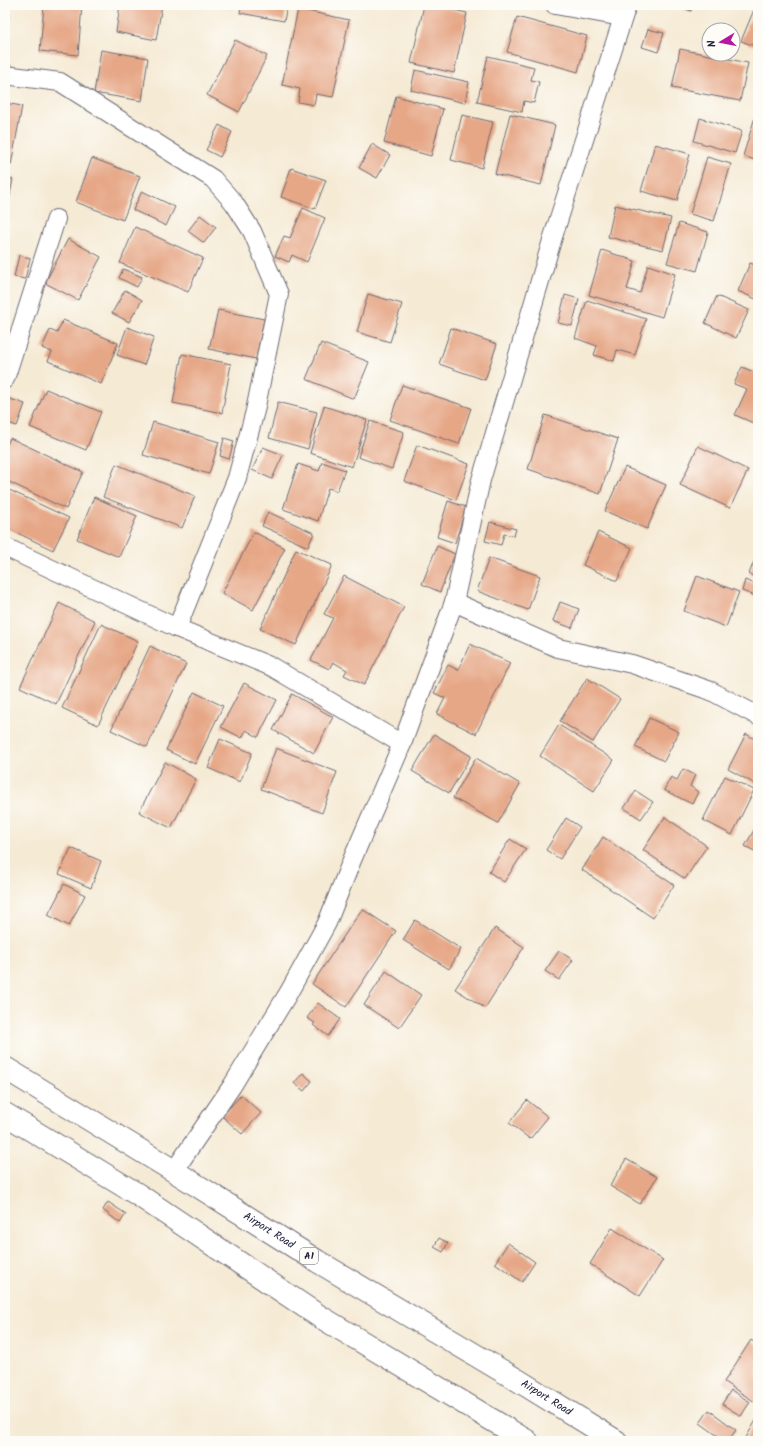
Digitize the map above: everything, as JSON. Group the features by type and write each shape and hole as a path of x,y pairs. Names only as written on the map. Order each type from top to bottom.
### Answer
{"highway":[{"name":"Airport Road","path":"5,1068 174,1171 317,1261 519,1381 616,1441"},
{"path":"5,1114 137,1194 319,1316 527,1441"}],"street":[{"path":"174,1171 232,1086 289,992 327,922 402,744 454,602 481,480 555,230 624,11 555,5"},
{"path":"5,75 60,82 213,179 234,203 252,231 279,294 255,411 237,478 177,628"},
{"path":"5,379 56,219"},
{"path":"5,548 177,628 272,667 402,744"},
{"path":"454,602 558,648 632,664 711,691 758,716"}],"building":[{"path":"5,5 10,5 6,43 5,43"},
{"path":"44,5 82,5 78,55 40,51"},
{"path":"120,5 162,5 156,40 116,32"},
{"path":"221,5 232,5 231,8"},
{"path":"241,5 287,5 284,21 240,13"},
{"path":"424,5 432,5 467,13 454,73 411,63"},
{"path":"675,5 693,5 691,11"},
{"path":"756,5 758,5 758,47 741,41"},
{"path":"298,9 349,20 333,97 316,94 314,105 298,102 300,89 282,85"},
{"path":"517,17 587,36 578,72 507,52"},
{"path":"648,29 664,33 658,52 642,47"},
{"path":"235,40 267,56 239,112 207,95"},
{"path":"680,49 701,53 701,62 741,62 748,63 740,101 672,88"},
{"path":"101,50 148,58 142,101 94,93"},
{"path":"488,56 534,67 531,80 539,82 534,103 524,101 522,112 477,102"},
{"path":"415,70 469,82 465,103 411,90"},
{"path":"396,96 443,109 431,156 384,143"},
{"path":"5,103 22,106 11,165 5,164"},
{"path":"510,114 555,125 541,185 495,174"},
{"path":"462,115 493,122 482,168 451,160"},
{"path":"755,117 758,118 758,161 743,156"},
{"path":"700,118 742,131 735,153 694,141"},
{"path":"219,125 232,132 220,157 206,150"},
{"path":"372,144 390,155 377,178 359,168"},
{"path":"655,144 690,154 677,201 641,191"},
{"path":"707,157 731,164 714,221 690,214"},
{"path":"92,158 140,176 123,220 76,202"},
{"path":"291,168 326,180 315,209 281,197"},
{"path":"5,178 13,179 9,200 5,199"},
{"path":"142,191 175,207 166,226 133,210"},
{"path":"5,204 9,204 6,222 5,222"},
{"path":"615,205 671,218 663,250 608,237"},
{"path":"303,208 325,218 307,262 292,255 289,262 275,256 284,236 290,238"},
{"path":"200,215 216,227 204,243 188,231"},
{"path":"679,223 708,232 697,271 667,263"},
{"path":"135,227 203,258 188,292 120,263"},
{"path":"68,239 101,257 78,300 45,283"},
{"path":"602,250 635,261 627,289 640,293 648,265 675,274 662,317 589,295"},
{"path":"19,255 30,258 25,279 14,277"},
{"path":"750,263 758,266 758,300 738,291"},
{"path":"123,269 142,277 137,287 119,278"},
{"path":"125,290 142,300 129,322 112,313"},
{"path":"368,294 402,304 390,342 357,332"},
{"path":"565,295 579,299 572,326 558,323"},
{"path":"717,296 749,310 736,338 705,323"},
{"path":"587,300 646,319 635,355 617,350 614,361 594,355 597,346 575,338"},
{"path":"218,310 264,319 256,359 209,349"},
{"path":"63,320 118,343 101,384 48,361 52,352 42,348 50,330 57,333"},
{"path":"127,327 154,337 144,365 117,355"},
{"path":"451,328 497,344 485,380 439,364"},
{"path":"321,343 369,362 354,399 306,379"},
{"path":"182,354 231,364 222,413 173,403"},
{"path":"758,362 758,425 735,415 747,389 734,384 742,367 754,372"},
{"path":"402,385 471,408 459,444 390,420"},
{"path":"46,389 101,412 86,450 30,427"},
{"path":"10,399 25,404 17,426 5,422 5,412"},
{"path":"278,402 317,412 308,449 269,438"},
{"path":"324,406 367,420 352,467 310,453"},
{"path":"545,415 618,439 600,494 528,469"},
{"path":"370,421 404,432 392,469 358,457"},
{"path":"153,422 219,442 209,474 143,455"},
{"path":"10,438 83,472 66,509 5,480 5,449"},
{"path":"224,438 234,441 229,459 220,456"},
{"path":"417,445 469,464 456,500 404,481"},
{"path":"698,446 748,470 730,508 680,485"},
{"path":"263,447 283,455 272,479 252,470"},
{"path":"322,462 345,470 337,491 328,488 318,521 283,509 298,464 319,471"},
{"path":"116,464 195,496 182,528 103,497"},
{"path":"625,467 666,485 647,529 605,511"},
{"path":"5,488 69,518 53,550 5,527"},
{"path":"94,497 137,516 119,557 77,539"},
{"path":"448,501 466,507 455,543 437,537"},
{"path":"268,512 314,533 308,547 262,526"},
{"path":"490,522 516,529 514,536 504,534 501,545 485,541"},
{"path":"254,532 285,548 253,610 222,593"},
{"path":"598,532 632,548 617,581 583,565"},
{"path":"437,546 455,554 440,592 422,584"},
{"path":"296,549 332,565 296,645 260,629"},
{"path":"758,551 758,578 749,574"},
{"path":"489,558 540,576 528,610 477,591"},
{"path":"344,576 404,607 364,685 344,675 347,670 333,662 329,669 311,660 333,618 324,614"},
{"path":"697,576 739,592 726,627 684,611"},
{"path":"745,580 758,585 755,596 742,591"},
{"path":"560,602 579,609 572,628 553,621"},
{"path":"59,603 95,621 56,704 20,687"},
{"path":"101,624 138,641 98,725 62,708"},
{"path":"470,644 510,663 476,734 437,714 445,698 434,693 448,665 458,670"},
{"path":"150,646 186,664 147,747 111,730"},
{"path":"587,678 620,699 593,742 560,721"},
{"path":"244,683 277,700 258,737 246,730 242,738 221,727"},
{"path":"194,692 223,706 195,764 166,750"},
{"path":"292,694 333,717 314,753 273,730"},
{"path":"649,718 679,732 664,761 635,747"},
{"path":"559,725 614,760 594,791 540,756"},
{"path":"434,734 471,756 449,793 412,771"},
{"path":"746,734 758,741 757,785 728,769"},
{"path":"220,739 252,753 240,782 208,768"},
{"path":"276,748 337,772 322,813 261,789"},
{"path":"476,758 520,784 498,823 453,798"},
{"path":"165,762 196,779 171,828 139,812"},
{"path":"683,769 695,775 690,786 698,792 692,804 664,790 671,777 677,780"},
{"path":"725,776 754,790 732,835 703,820"},
{"path":"636,791 653,802 641,819 624,808"},
{"path":"665,817 707,846 685,879 643,850"},
{"path":"566,818 580,827 560,859 546,850"},
{"path":"758,823 758,853 745,846"},
{"path":"603,837 674,885 653,918 582,870"},
{"path":"510,839 526,849 504,882 489,872"},
{"path":"71,848 101,861 91,888 59,874"},
{"path":"64,884 85,895 69,926 48,915"},
{"path":"362,909 396,931 346,1007 312,984"},
{"path":"415,920 461,949 449,969 403,940"},
{"path":"495,928 524,947 485,1008 455,989"},
{"path":"559,951 573,960 559,980 545,971"},
{"path":"386,971 421,995 399,1028 364,1005"},
{"path":"318,1003 340,1019 328,1036 313,1025 315,1023 307,1018"},
{"path":"303,1073 312,1081 304,1091 294,1083"},
{"path":"241,1095 261,1113 242,1134 222,1116"},
{"path":"527,1100 548,1117 530,1139 509,1123"},
{"path":"626,1159 657,1177 640,1204 610,1186"},
{"path":"108,1202 126,1214 120,1223 103,1210"},
{"path":"612,1228 663,1260 640,1296 590,1264"},
{"path":"439,1238 448,1243 443,1252 434,1247"},
{"path":"508,1243 535,1262 522,1282 495,1263"},
{"path":"751,1340 758,1345 758,1404 724,1382"},
{"path":"731,1390 750,1402 741,1416 722,1404"},
{"path":"709,1410 736,1430 728,1441 725,1441 700,1423"},
{"path":"758,1417 758,1441 744,1441"}]}
